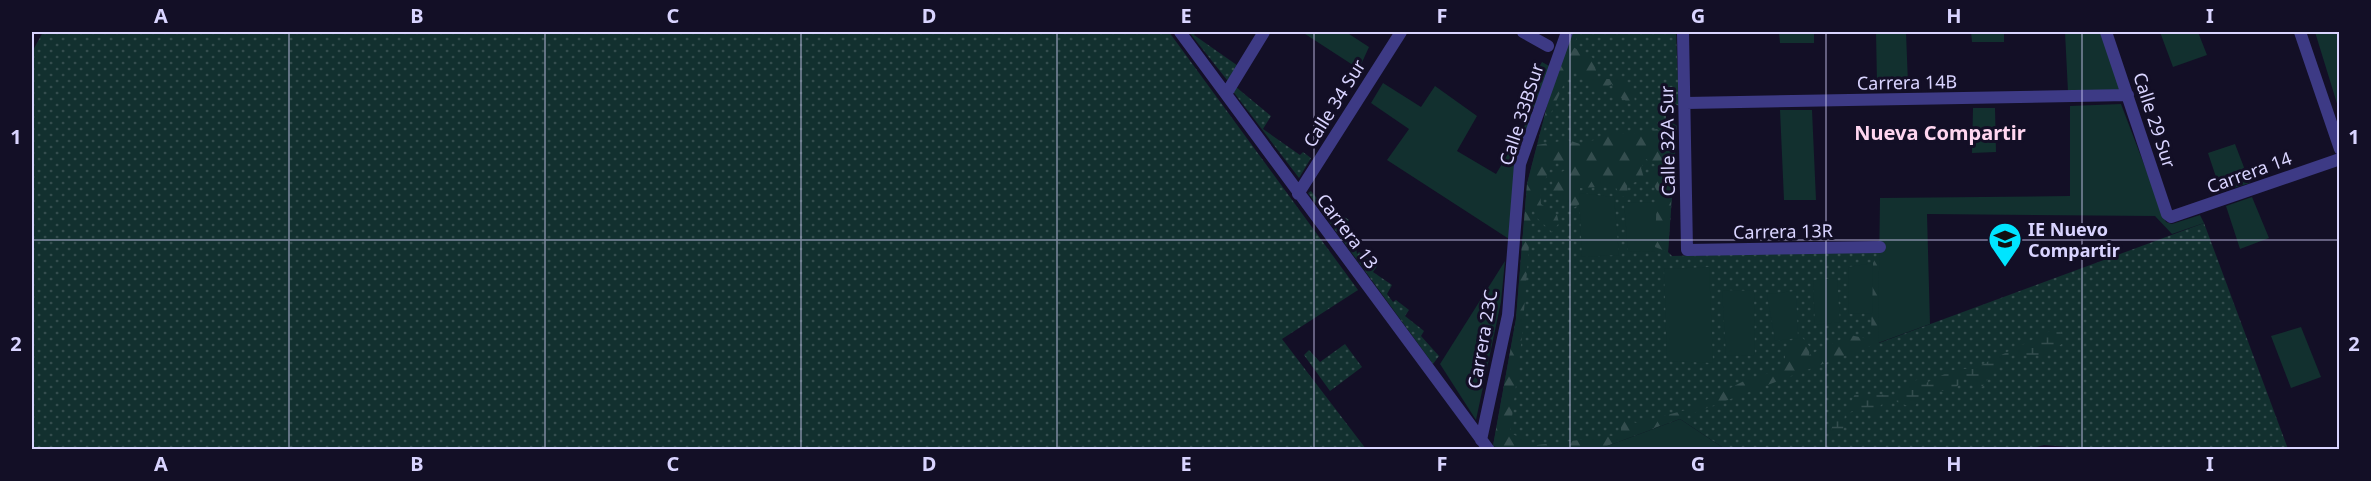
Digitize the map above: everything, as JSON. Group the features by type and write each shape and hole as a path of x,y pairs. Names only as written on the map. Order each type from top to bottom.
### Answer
{"street":[{"name":"Carrera 13","path":"1180,32 1485,445"},
{"path":"1226,94 1264,32"},
{"name":"Calle 34 Sur","path":"1298,194 1401,32"},
{"path":"1523,32 1548,46"},
{"name":"Calle 33BSur","path":"1513,244 1520,165 1566,32"},
{"name":"Calle 32A Sur","path":"1683,32 1688,250"},
{"name":"Calle 29 Sur","path":"2106,32 2167,214 2171,217"},
{"path":"2300,32 2340,149"},
{"name":"Carrera 14B","path":"1686,103 2128,95"},
{"name":"Carrera 14","path":"2171,217 2340,159"},
{"name":"Carrera 23C","path":"1485,445 1508,315 1513,244"},
{"name":"Carrera 13R","path":"1688,250 1880,247"}],"green space":[{"path":"43,32 1169,32 1358,290 1282,339 1366,449 32,449 32,52"},
{"path":"1189,32 1196,32 1194,35 1241,68 1231,85"},
{"path":"1302,32 1346,32 1369,47 1359,69"},
{"path":"1571,32 1676,32 1679,106 1666,99 1666,118 1677,126 1668,252 1672,256 1880,251 1879,343 2204,223 2288,449 2101,450 2044,445 2026,450 1725,449 1680,419 1599,449 1509,450 1493,446 1516,319 1527,184 1550,95"},
{"path":"1571,32 1579,32 1573,47 1593,58 1598,79 1621,79 1634,90 1635,107 1615,94 1612,84 1598,92 1581,75 1570,70 1537,145 1550,95"},
{"path":"1779,32 1814,32 1814,43 1780,43"},
{"path":"1876,32 1906,32 1908,84 1877,84"},
{"path":"1971,32 2004,32 2004,42 1972,42"},
{"path":"2065,32 2101,32 2123,90 2068,92"},
{"path":"2160,32 2198,32 2207,55 2173,67"},
{"path":"2315,32 2339,32 2339,110"},
{"path":"1542,62 1551,67 1515,164 1509,239 1387,160 1409,129 1371,103 1383,83 1421,107 1435,86 1477,116 1457,151 1496,174 1535,108 1520,98"},
{"path":"1236,87 1271,116 1263,129 1300,155 1303,152 1311,158 1299,178 1232,90"},
{"path":"2121,104 2166,222 2172,224 2200,215 2204,223 2172,234 2155,216 1927,214 1930,324 1878,343 1880,198 2070,196 2070,106"},
{"path":"1973,108 1995,108 1996,152 1972,153"},
{"path":"1780,110 1812,110 1816,200 1784,200"},
{"path":"1657,129 1675,145 1668,252 1655,247 1657,191 1650,177 1657,166 1646,159 1641,168 1644,178 1627,186 1628,195 1621,197 1615,186 1580,188 1580,204 1570,210 1553,194 1552,177 1567,169 1567,162 1554,161 1542,187 1541,204 1557,215 1559,223 1552,232 1538,219 1532,206 1522,337 1510,433 1537,445 1621,435 1621,416 1636,423 1686,410 1748,379 1773,372 1785,359 1785,349 1802,337 1810,347 1809,355 1850,335 1873,340 1871,334 1873,263 1880,251 1878,343 1599,449 1509,450 1493,446 1516,319 1527,184 1537,145 1568,140 1580,144 1594,140 1607,132 1630,134"},
{"path":"2235,144 2250,183 2221,192 2208,153"},
{"path":"1311,191 1324,207 1326,205 1349,220 1344,229 1360,242 1356,248 1357,254 1359,252 1378,265 1373,272 1392,285 1387,294 1393,302 1396,300 1409,310 1405,316 1424,331 1421,336 1439,356 1433,364 1308,193"},
{"path":"1579,193 1614,197 1619,255 1582,257"},
{"path":"2252,197 2269,238 2240,249 2226,206"},
{"path":"1624,202 1655,203 1655,252 1628,251"},
{"path":"1505,261 1501,302 1476,420 1440,364"},
{"path":"1873,263 1872,313 1849,314 1848,267"},
{"path":"1709,267 1713,363 1667,361 1664,269"},
{"path":"1837,278 1840,322 1815,325 1813,280"},
{"path":"1722,290 1754,291 1755,356 1726,355"},
{"path":"1796,291 1798,338 1775,341 1767,294"},
{"path":"2058,327 2066,341 2045,355 2005,355 1982,387 1966,376 1953,391 1928,390 1913,408 1892,400 1881,405 1875,418 1862,408 1845,414 1843,430 1829,441 1834,418 1849,406 1855,394 1894,395 1918,379 1926,383 1953,370 1975,368"},
{"path":"2301,327 2321,377 2291,388 2271,336"},
{"path":"1345,344 1362,367 1330,391 1304,355 1309,350 1320,362"},
{"path":"1680,419 1725,449 1599,449"}],"place":[{"name":"IE Nuevo Compartir","path":"2005,268"}],"district":[{"name":"Nueva Compartir","path":"1940,132"}]}
